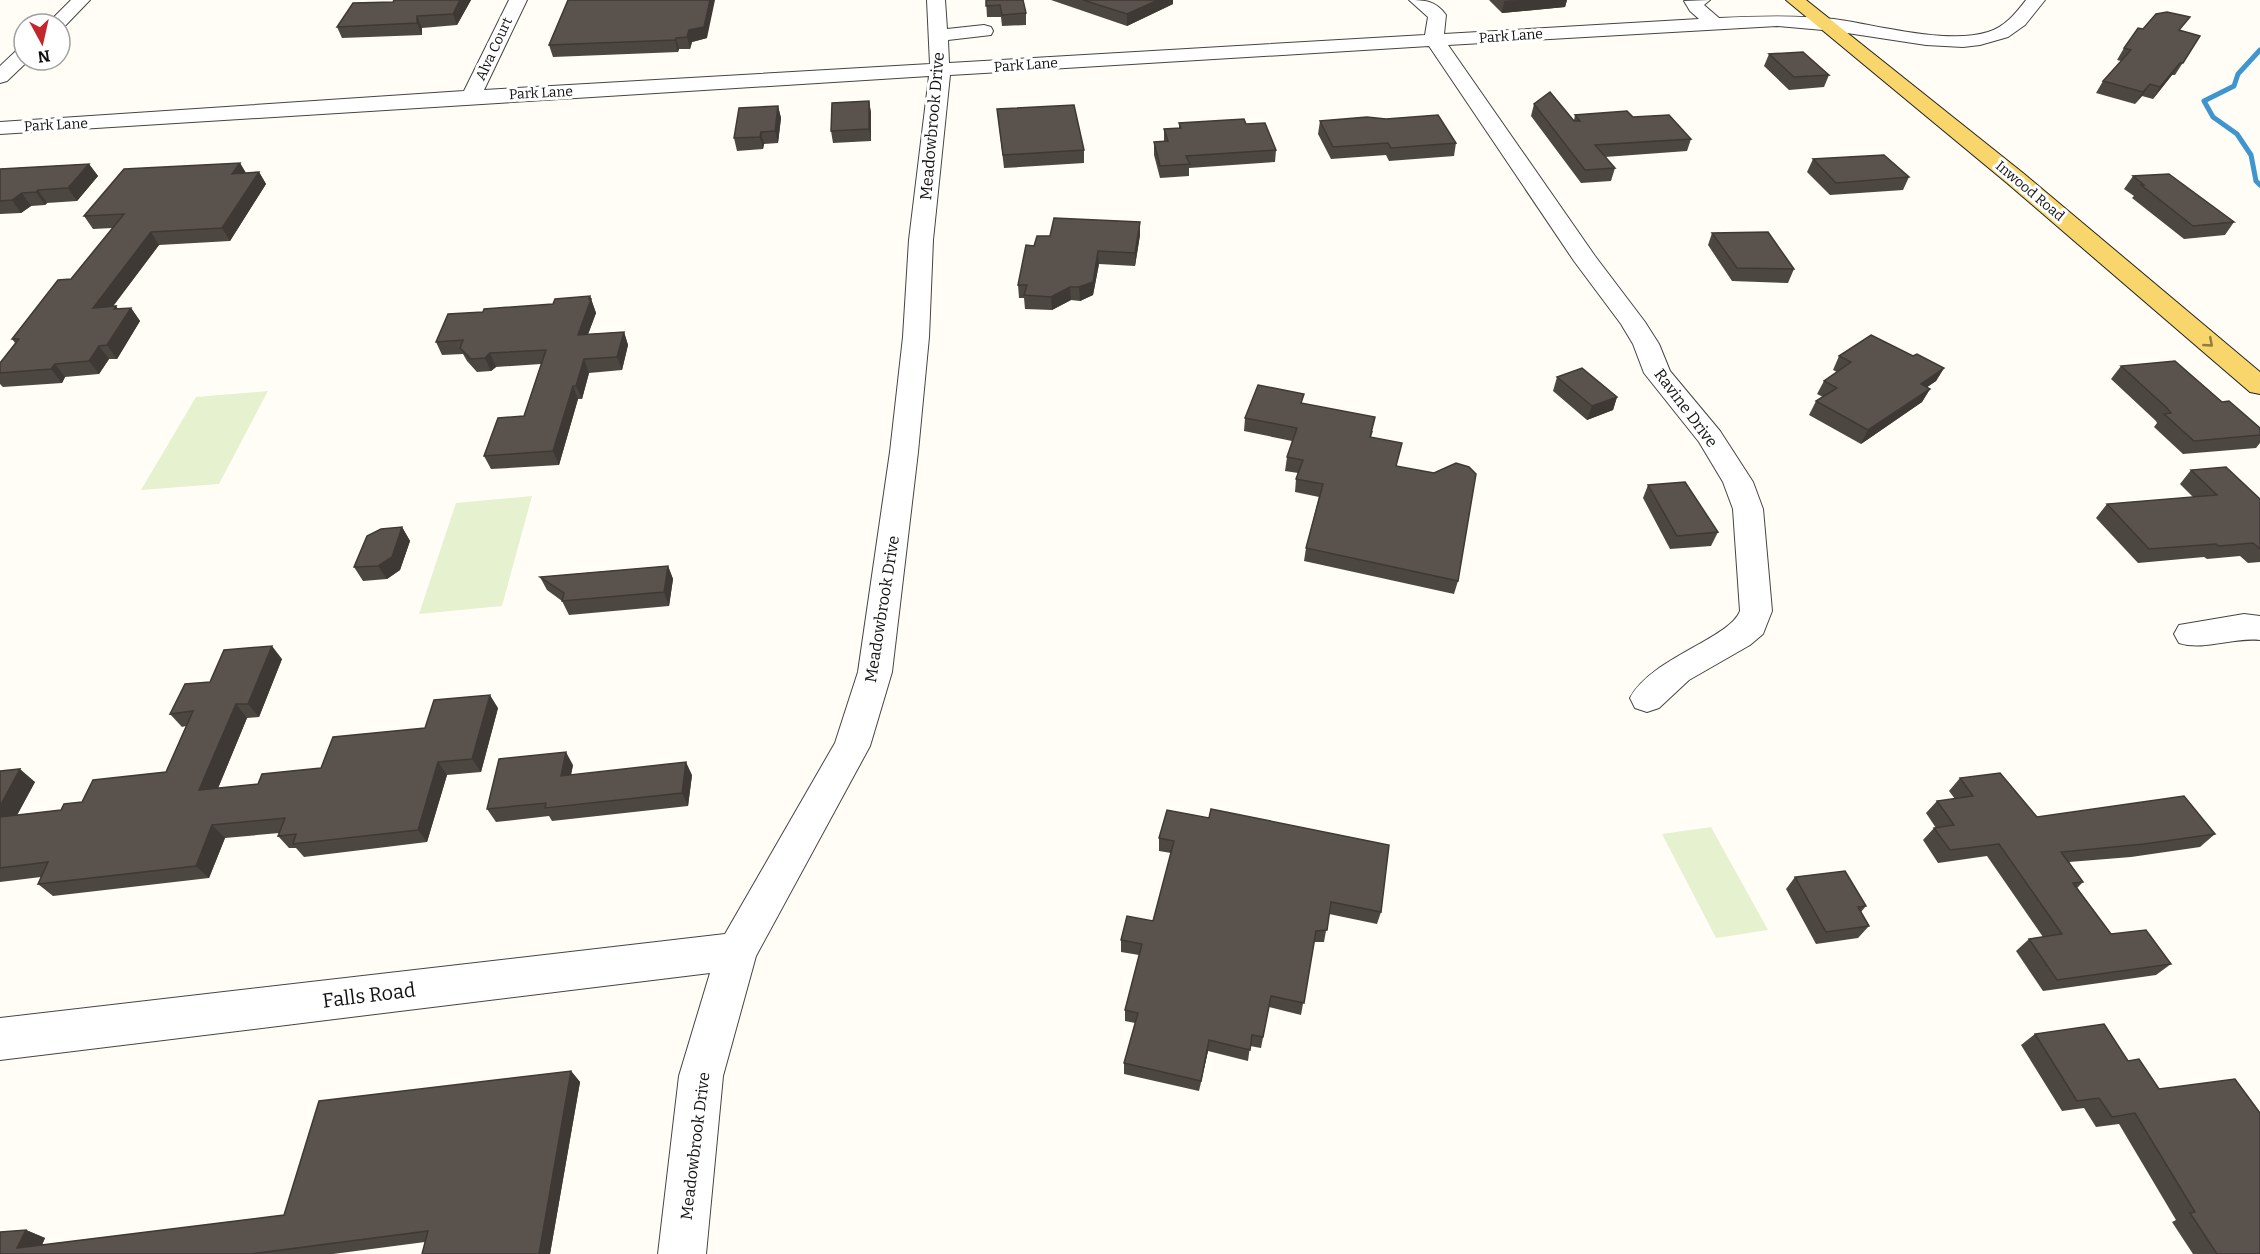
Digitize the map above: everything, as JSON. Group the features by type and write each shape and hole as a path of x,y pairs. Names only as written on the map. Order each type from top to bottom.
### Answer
{"main road":[{"name":"Inwood Road","path":"1796,0 2025,177"},
{"name":"Inwood Road","path":"1820,0 1856,28 2025,177 2188,313 2260,386"},
{"name":"Inwood Road","path":"2188,313 2260,361"}],"street":[{"path":"68,12 81,0"},
{"name":"Alva Court","path":"471,97 518,0"},
{"name":"Meadowbrook Drive","path":"682,1254 701,1076 737,951 852,746 875,672 904,452 916,337 921,240 940,70 936,0"},
{"name":"Ravine Drive","path":"1418,0 1586,261 1632,322 1646,344 1657,374 1710,437 1738,482 1748,509 1756,611 1751,625 1738,636 1677,670 1647,698"},
{"path":"1701,0 1693,1 1696,7 1715,24"},
{"name":"Park Lane","path":"0,128 471,97 940,70 1436,28 1470,39 1785,20 1927,39 1983,39 1995,36 2017,24 2036,0"},
{"path":"939,35 984,31"},
{"path":"0,77 12,66"},
{"path":"2190,634 2244,626 2260,628"},
{"name":"Falls Road","path":"0,1039 737,951"}],"green space":[{"path":"268,391 219,484 141,490 196,397"},
{"path":"532,496 502,606 419,614 456,503"},
{"path":"1711,827 1768,930 1716,938 1662,834"}],"building":[{"path":"394,0 460,0 453,14 417,16 417,23 337,27 353,3 393,2"},
{"path":"568,0 710,0 704,27 689,30 687,37 675,40 549,45"},
{"path":"986,0 1023,0 1026,13 1002,15 1000,5 986,6"},
{"path":"1083,0 1158,0 1127,14"},
{"path":"2167,12 2190,17 2179,30 2200,36 2183,63 2180,63 2160,87 2150,84 2143,92 2103,81 2131,50 2124,48 2138,28 2143,29 2156,14"},
{"path":"1803,52 1829,75 1794,77 1769,54"},
{"path":"1550,92 1574,121 1580,121 1575,115 1627,111 1633,117 1669,115 1691,139 1595,145 1615,168 1585,170 1534,104"},
{"path":"869,101 869,129 831,131 832,103"},
{"path":"1074,105 1084,150 1003,155 997,109"},
{"path":"778,106 775,131 761,132 760,137 734,138 739,108"},
{"path":"1438,115 1456,143 1391,148 1388,143 1333,147 1320,121 1367,117 1386,119"},
{"path":"1244,119 1246,124 1265,123 1276,150 1186,156 1190,164 1160,166 1154,142 1168,141 1164,129 1181,128 1179,123"},
{"path":"1884,155 1909,177 1836,183 1813,159"},
{"path":"240,163 232,174 259,172 222,228 151,232 93,308 116,306 114,309 131,308 107,345 99,346 89,361 55,364 51,369 0,373 0,363 19,339 12,339 58,280 71,279 124,214 84,216 124,169"},
{"path":"89,164 68,188 22,193 12,200 0,201 0,169"},
{"path":"2169,174 2234,222 2193,226 2133,176"},
{"path":"1054,218 1140,222 1135,253 1098,251 1093,282 1079,287 1070,287 1051,297 1024,295 1027,285 1018,285 1026,245 1034,246 1037,236 1050,236"},
{"path":"1768,232 1794,269 1737,268 1712,233"},
{"path":"590,296 589,299 591,299 578,335 624,332 617,357 584,359 576,386 573,386 553,451 484,456 498,418 524,416 546,350 490,353 485,358 471,359 460,348 463,340 436,342 448,314 553,304 555,299"},
{"path":"1871,335 1913,356 1917,354 1944,368 1921,384 1930,389 1868,430 1816,401 1837,388 1824,381 1851,362 1839,356"},
{"path":"2175,361 2222,402 2229,401 2260,428 2260,435 2194,441 2164,414 2171,413 2167,408 2121,366"},
{"path":"1582,368 1617,397 1592,406 1557,377"},
{"path":"1258,385 1304,394 1301,403 1375,417 1370,437 1402,443 1396,466 1434,473 1456,463 1469,467 1476,474 1458,581 1306,548 1323,484 1296,479 1303,460 1287,457 1297,428 1245,418"},
{"path":"2226,467 2260,499 2260,549 2253,543 2149,549 2107,504 2217,495 2191,470"},
{"path":"1685,482 1718,532 1677,536 1648,485"},
{"path":"402,527 392,557 378,566 354,567 367,536 381,529"},
{"path":"668,566 664,592 562,601 564,593 540,577"},
{"path":"272,646 248,704 236,704 199,790 258,784 262,774 321,768 333,737 425,728 434,700 490,695 472,759 438,762 418,830 293,844 296,834 278,836 285,818 212,825 196,866 38,884 48,862 0,868 0,817 61,810 64,804 82,802 93,780 166,772 193,711 170,714 185,684 210,682 224,650"},
{"path":"566,752 561,776 686,762 682,793 545,808 546,803 487,809 499,759"},
{"path":"20,769 0,806 0,771"},
{"path":"2000,773 2037,817 2184,796 2215,834 2061,852 2083,882 2073,883 2111,934 2146,930 2171,964 2057,980 2029,939 2062,934 1999,844 1950,850 1934,828 1954,825 1937,801 1973,796 1960,778"},
{"path":"1211,809 1389,845 1381,912 1331,902 1327,930 1316,931 1304,1003 1271,996 1263,1037 1252,1035 1250,1050 1209,1040 1201,1081 1124,1063 1138,1013 1125,1010 1142,944 1121,940 1127,916 1153,921 1174,841 1159,838 1167,810 1209,818"},
{"path":"1845,871 1866,906 1858,907 1869,926 1826,932 1795,877"},
{"path":"2104,1024 2128,1061 2139,1059 2159,1089 2235,1079 2260,1113 2260,1254 2217,1254 2190,1213 2195,1212 2135,1113 2112,1117 2099,1098 2077,1101 2035,1034"},
{"path":"571,1071 539,1254 422,1254 428,1231 251,1254 0,1254 0,1232 26,1230 17,1248 284,1215 319,1101"}],"waterway":[{"path":"2260,50 2238,74 2234,86 2204,101 2213,117 2237,134 2251,155 2256,181 2260,185"}]}
